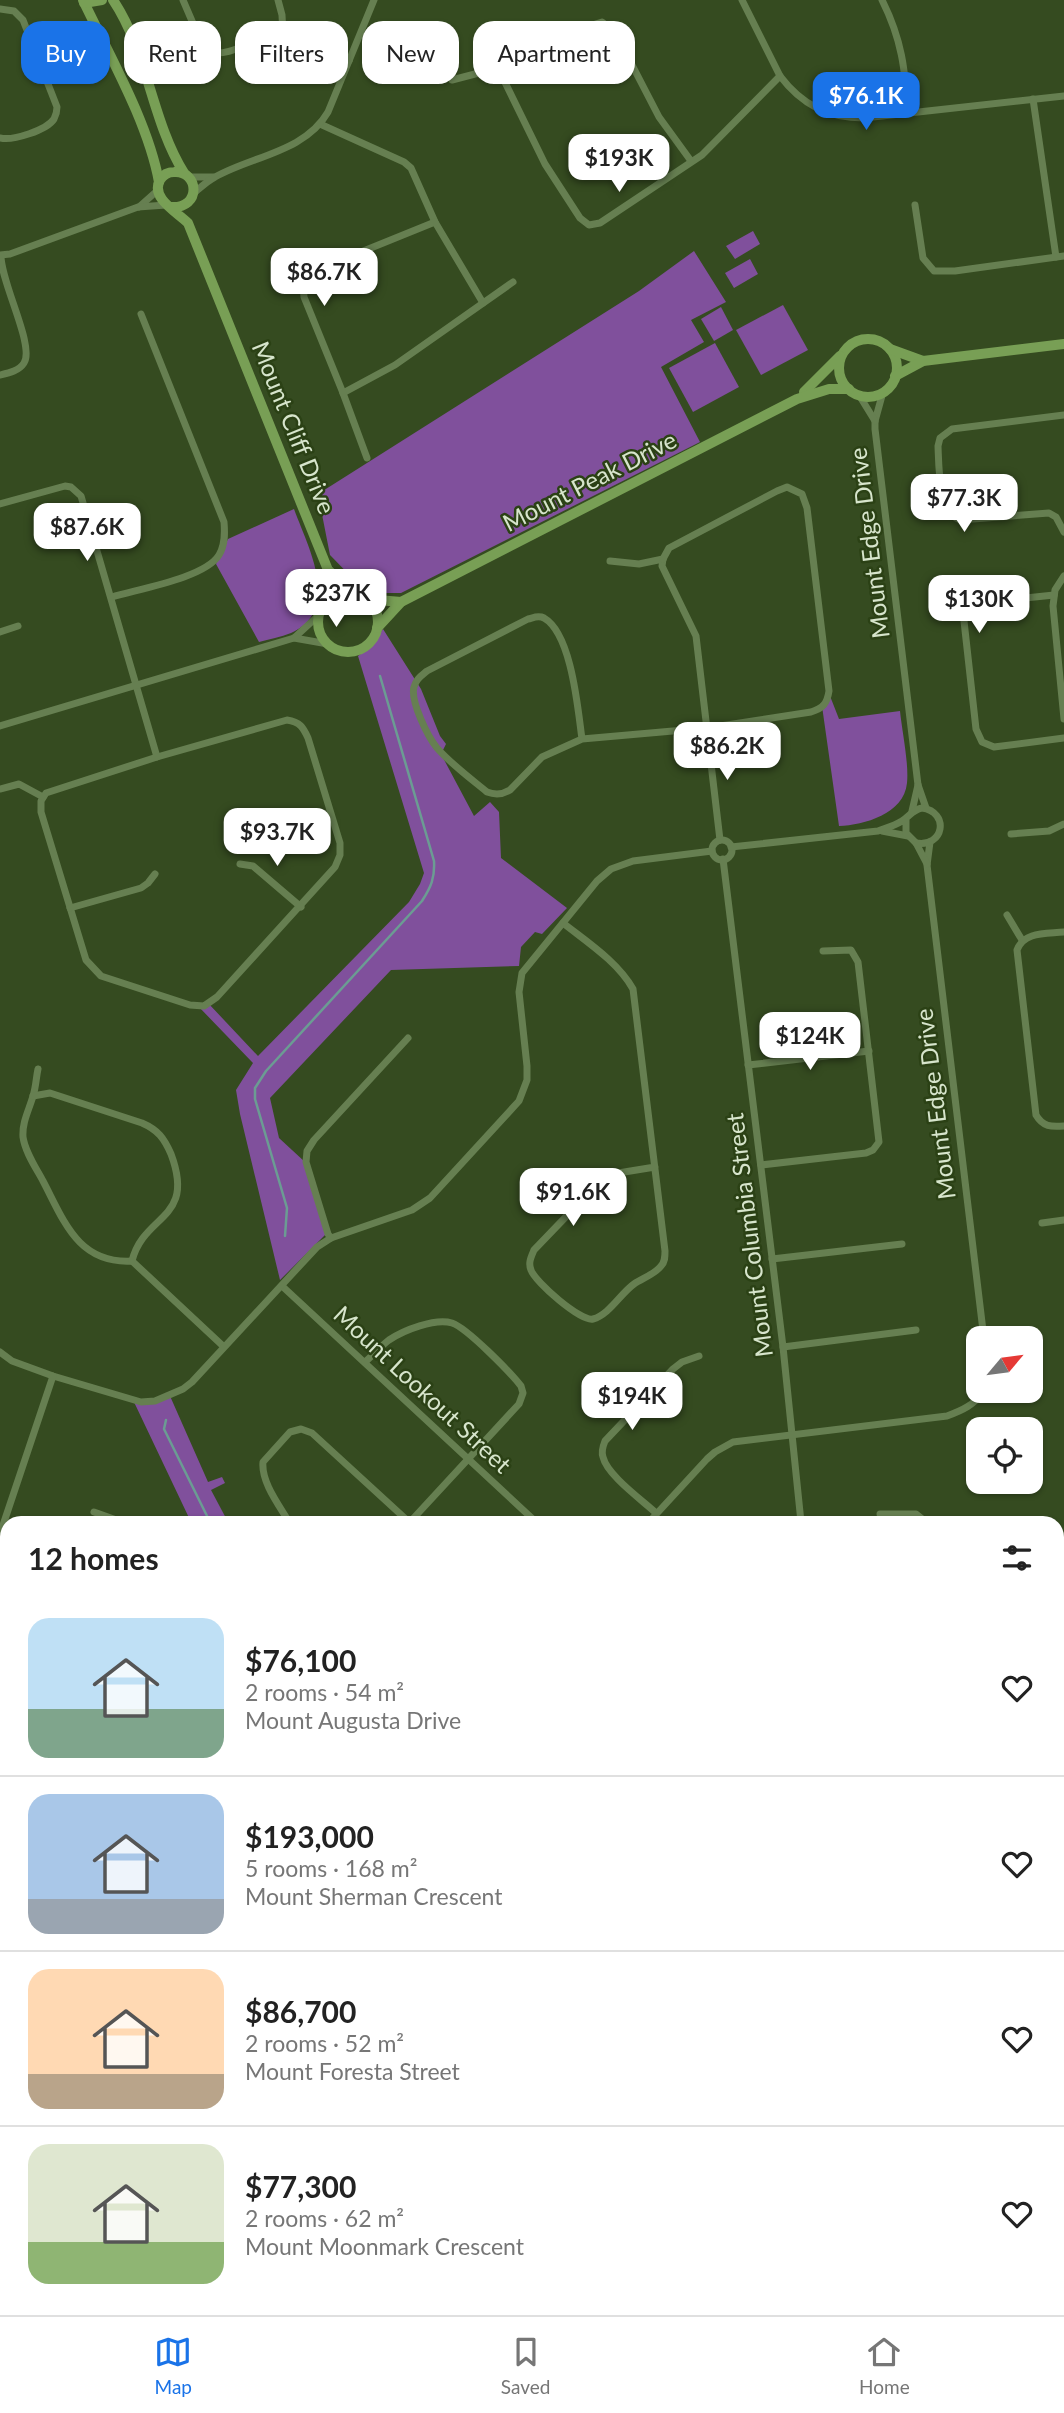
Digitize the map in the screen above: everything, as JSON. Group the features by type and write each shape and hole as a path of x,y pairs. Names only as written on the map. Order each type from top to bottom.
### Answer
{"street":[{"path":"102,0 83,1 151,149 159,196 169,206"},
{"path":"113,0 147,76 171,151 192,182 192,196"},
{"path":"183,0 201,42 209,52 221,53 235,48"},
{"path":"278,0 282,21"},
{"path":"0,375 17,370 24,364 27,348 4,281 1,256 138,207 183,206 214,177 302,139 320,124 328,112 374,0"},
{"path":"742,0 780,76 801,99 830,114 864,118 1064,96"},
{"path":"882,0 899,37 905,67 908,113"},
{"path":"0,9 14,11 23,20 57,104 54,119 49,124 12,140 0,138"},
{"path":"635,71 659,117 691,161"},
{"path":"507,84 545,164 580,218 589,225 600,223 718,141 780,76"},
{"path":"915,205 923,258 934,271 955,271 1060,257 1033,99"},
{"path":"320,124 404,162 416,175 435,222 484,303"},
{"path":"138,207 159,186 166,174 172,172 214,177"},
{"name":"Mount Cliff Drive","path":"188,223 192,196"},
{"name":"Mount Cliff Drive","path":"169,206 188,223 328,570 353,593"},
{"path":"367,458 344,393 304,297 303,284 319,269 435,222"},
{"path":"344,393 395,365 513,282"},
{"path":"111,597 198,572 215,559 224,542 224,522 141,314"},
{"name":"Mount Peak Drive","path":"797,399 853,343 866,339 879,341 890,349 923,361"},
{"name":"Mount Peak Drive","path":"295,638 328,645 338,650 355,651 369,643 377,628 401,602 797,399 829,388 871,396 883,392 895,376 923,361 1064,344"},
{"path":"890,349 896,362 895,376"},
{"path":"844,352 839,371 854,392"},
{"name":"Mount Edge Drive","path":"854,392 875,421"},
{"name":"Mount Edge Drive","path":"883,392 875,421 918,785 926,808 933,811 940,821 939,833 930,842 927,865 982,1326"},
{"path":"1064,415 952,429 940,438 938,446 945,506 953,518 960,520 1049,513 1056,517 1064,532"},
{"path":"0,504 65,486 78,492 84,503 157,757"},
{"path":"582,740 571,665 560,640 544,618 528,619 427,671 417,679 414,686 416,704 431,740 457,766 487,792 493,794 510,790 551,751 582,740 707,728 820,709 825,704 829,691 806,502 802,494 787,487 778,491 669,548 663,559 662,566 696,636 707,728 720,840"},
{"path":"610,561 639,564 663,559"},
{"name":"Mount Cliff Drive","path":"326,602 328,570"},
{"path":"1064,576 1054,595 1053,606 1064,719"},
{"path":"326,602 338,594 353,593 366,599 401,602"},
{"path":"1054,595 988,602 969,610 964,621 976,729 982,742 995,747 1064,738"},
{"path":"366,599 376,614 377,628"},
{"name":"Mount Peak Drive","path":"0,726 295,638 319,615 326,602"},
{"path":"319,615 319,630 328,645"},
{"path":"0,632 18,626"},
{"path":"287,720 296,721 303,726 308,738 340,843 340,855 335,867 301,907 217,997 204,1006 196,1006 97,974 86,960 41,812 43,797 51,790 157,757 287,720"},
{"path":"0,789 19,784 43,797"},
{"name":"Mount Edge Drive","path":"906,819 912,811 918,785"},
{"path":"912,811 926,808"},
{"path":"878,831 906,819"},
{"path":"906,819 904,826 908,836"},
{"path":"1011,834 1049,831 1064,824"},
{"path":"732,847 878,831 908,836"},
{"name":"Mount Edge Drive","path":"908,836 916,843 927,865"},
{"path":"720,840 727,841 732,847 729,856 723,859 716,857 712,851 714,844 720,840"},
{"path":"916,843 930,842"},
{"path":"0,1352 12,1361 53,1376 133,1400 149,1402 188,1385 306,1258 331,1238 396,1217 424,1202 519,1101 527,1080 527,1066 519,982 525,968 597,881 616,866 633,861 712,851"},
{"name":"Mount Columbia Street","path":"723,859 783,1347 800,1516"},
{"path":"240,864 253,866 301,907"},
{"path":"70,908 141,888 155,874"},
{"path":"1007,915 1022,940"},
{"path":"563,923 618,969 633,989 666,1251 664,1264 635,1284 600,1315 593,1319 584,1319 533,1274 530,1259 534,1250 606,1175 655,1167"},
{"path":"1064,932 1030,935 1022,940 1017,950 1036,1115 1040,1122 1046,1125 1064,1126"},
{"path":"761,1166 866,1153 877,1146 879,1137 856,957 851,950 823,951"},
{"path":"331,1238 306,1162 307,1151 314,1140 408,1038"},
{"path":"748,1065 869,1051"},
{"path":"38,1069 33,1096 24,1121 23,1140 71,1233 88,1250 121,1261 132,1261 223,1346"},
{"path":"33,1096 50,1093 142,1123 154,1128 166,1142 175,1170 177,1197 139,1243 132,1261"},
{"path":"1042,1223 1064,1220"},
{"path":"772,1259 902,1244"},
{"name":"Mount Lookout Street","path":"282,1286 527,1516"},
{"path":"365,1362 398,1335 438,1322 452,1323 481,1346 516,1381 523,1393 519,1404 415,1516"},
{"path":"783,1347 916,1329"},
{"path":"656,1513 608,1468 602,1449 605,1441 673,1369 682,1362 699,1356"},
{"path":"6,1516 53,1376"},
{"path":"654,1516 708,1460 723,1447 733,1443 947,1416 973,1404"},
{"path":"286,1516 267,1483 262,1468 263,1462 290,1432 301,1429 312,1433 402,1516"},
{"path":"93,1512 105,1516"},
{"path":"880,1514 921,1516"}],"shaded area":[{"path":"753,231 760,244 735,259 726,246"},
{"path":"694,251 726,302 691,320 704,342 661,367 700,442 401,593 371,593 361,587 330,555 318,494 639,291"},
{"path":"750,259 758,274 734,288 725,273"},
{"path":"783,305 808,350 761,375 736,330"},
{"path":"721,307 733,330 714,341 701,319"},
{"path":"715,343 739,387 693,412 669,368"},
{"path":"294,509 317,576 315,609 307,623 291,633 259,642 216,564 228,539"},
{"path":"383,629 421,689 440,736 446,744 441,754 474,816 490,802 499,812 501,858 567,908 542,934 535,932 521,947 519,966 391,970 270,1098 279,1138 305,1162 327,1233 280,1280 236,1090 253,1063 198,1006 208,1003 258,1056 409,902 420,884 424,873 358,656 369,648"},
{"path":"830,696 839,719 900,711 907,783 899,803 871,820 839,826 822,706"},
{"path":"170,1396 208,1482 222,1477 225,1483 211,1490 225,1516 188,1516 134,1402"}],"waterway":[{"path":"285,1236 287,1208 255,1099 255,1088 266,1071 422,901 433,877 434,861 380,676"},
{"path":"166,1420 164,1429 207,1516"}]}
